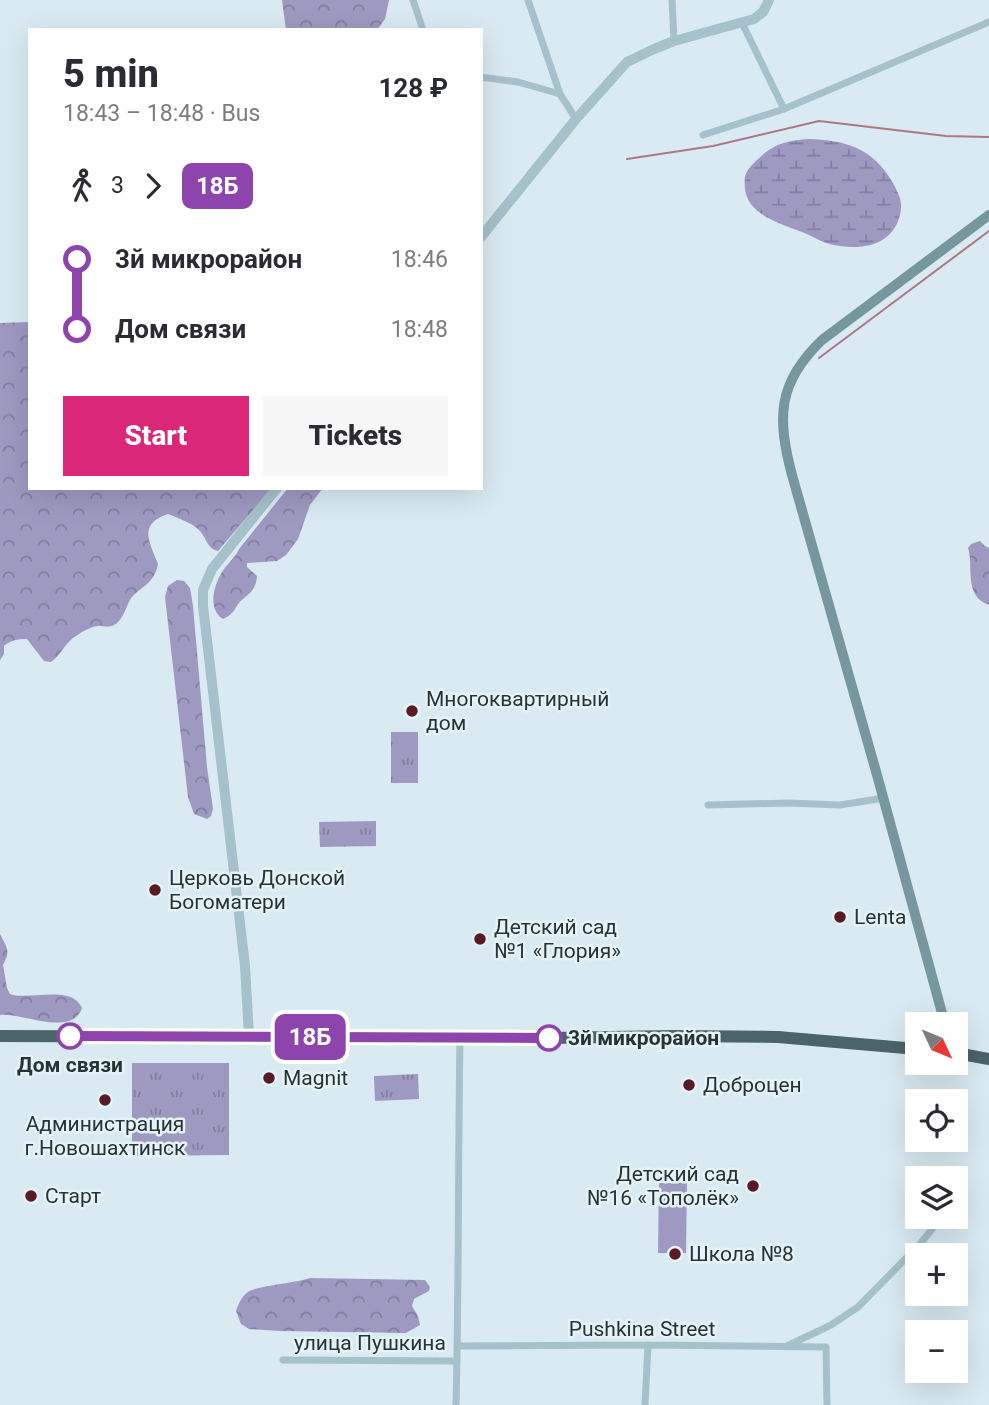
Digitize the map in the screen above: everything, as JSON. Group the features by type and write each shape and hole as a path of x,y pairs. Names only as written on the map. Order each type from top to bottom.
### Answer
{"highway":[{"path":"0,1036 673,1036 787,1038 905,1048"},
{"path":"968,1055 989,1059"}],"main road":[{"path":"942,1012 785,448 783,410 791,379 807,353 989,215"}],"street":[{"path":"413,0 423,28"},
{"path":"528,0 560,94 576,119"},
{"path":"672,0 674,41"},
{"path":"483,235 576,119 627,62 674,41 754,19 763,12 769,0"},
{"path":"703,135 784,109 989,22"},
{"path":"742,23 784,109"},
{"path":"483,77 518,82 560,94"},
{"path":"249,1036 245,966 202,601 212,569 275,490"},
{"path":"708,805 840,805 884,798"},
{"path":"456,1405 460,1037"},
{"path":"787,1347 831,1325 858,1307 932,1229"},
{"path":"645,1405 648,1345"},
{"name":"Pushkina Street","path":"457,1346 826,1347 827,1405"},
{"name":"улица Пушкина","path":"282,1360 457,1361"}],"green space":[{"path":"282,0 389,0 385,19 378,28 286,28"},
{"path":"808,139 834,141 857,148 885,171 898,192 901,205 898,221 884,239 874,244 851,247 826,243 776,222 752,206 745,189 745,176 750,168 774,147 786,142"},
{"path":"28,322 28,490 270,490 218,551 209,546 196,527 168,514 159,518 149,528 148,534 158,564 153,578 132,597 117,623 82,632 51,662 44,661 27,639 14,640 4,646 4,654 0,660 0,323"},
{"path":"286,490 321,490 310,505 298,539 286,555 277,561 247,563 247,567 257,576 254,587 231,614 223,619 215,609 215,590 219,577"},
{"path":"980,541 989,548 989,605 976,595 971,580 968,548"},
{"path":"177,580 184,581 190,588 193,606 213,809 207,819 194,814 188,797 165,597 168,586"},
{"path":"391,732 418,732 418,783 391,783"},
{"path":"376,821 376,846 320,847 319,822"},
{"path":"0,934 7,950 3,965 10,994 69,997 77,1001 82,1008 76,1017 57,1023 0,1015"},
{"path":"132,1063 229,1063 229,1155 132,1156"},
{"path":"418,1074 419,1099 375,1101 374,1076"},
{"path":"659,1183 687,1183 686,1253 658,1253"},
{"path":"310,1278 425,1280 430,1287 429,1291 414,1299 412,1306 420,1325 406,1333 280,1331 249,1329 241,1324 236,1311 248,1292"}],"waterway":[{"path":"627,159 713,146 819,121 946,136 989,137"},
{"path":"819,358 989,231"}],"bus line":[{"name":"18Б","path":"70,1036 549,1038"}],"place":[{"name":"Многоквартирный дом","path":"412,711"},
{"name":"Церковь Донской Богоматери","path":"155,890"},
{"name":"Lenta","path":"840,917"},
{"name":"Детский сад №1 «Глория»","path":"480,939"},
{"name":"Дом связи","path":"70,1036"},
{"name":"3й микрорайон","path":"549,1038"},
{"name":"Magnit","path":"269,1078"},
{"name":"Доброцен","path":"689,1085"},
{"name":"Администрация г.Новошахтинск","path":"105,1100"},
{"name":"Детский сад №16 «Тополёк»","path":"753,1186"},
{"name":"Старт","path":"31,1196"},
{"name":"Школа №8","path":"675,1254"}]}
